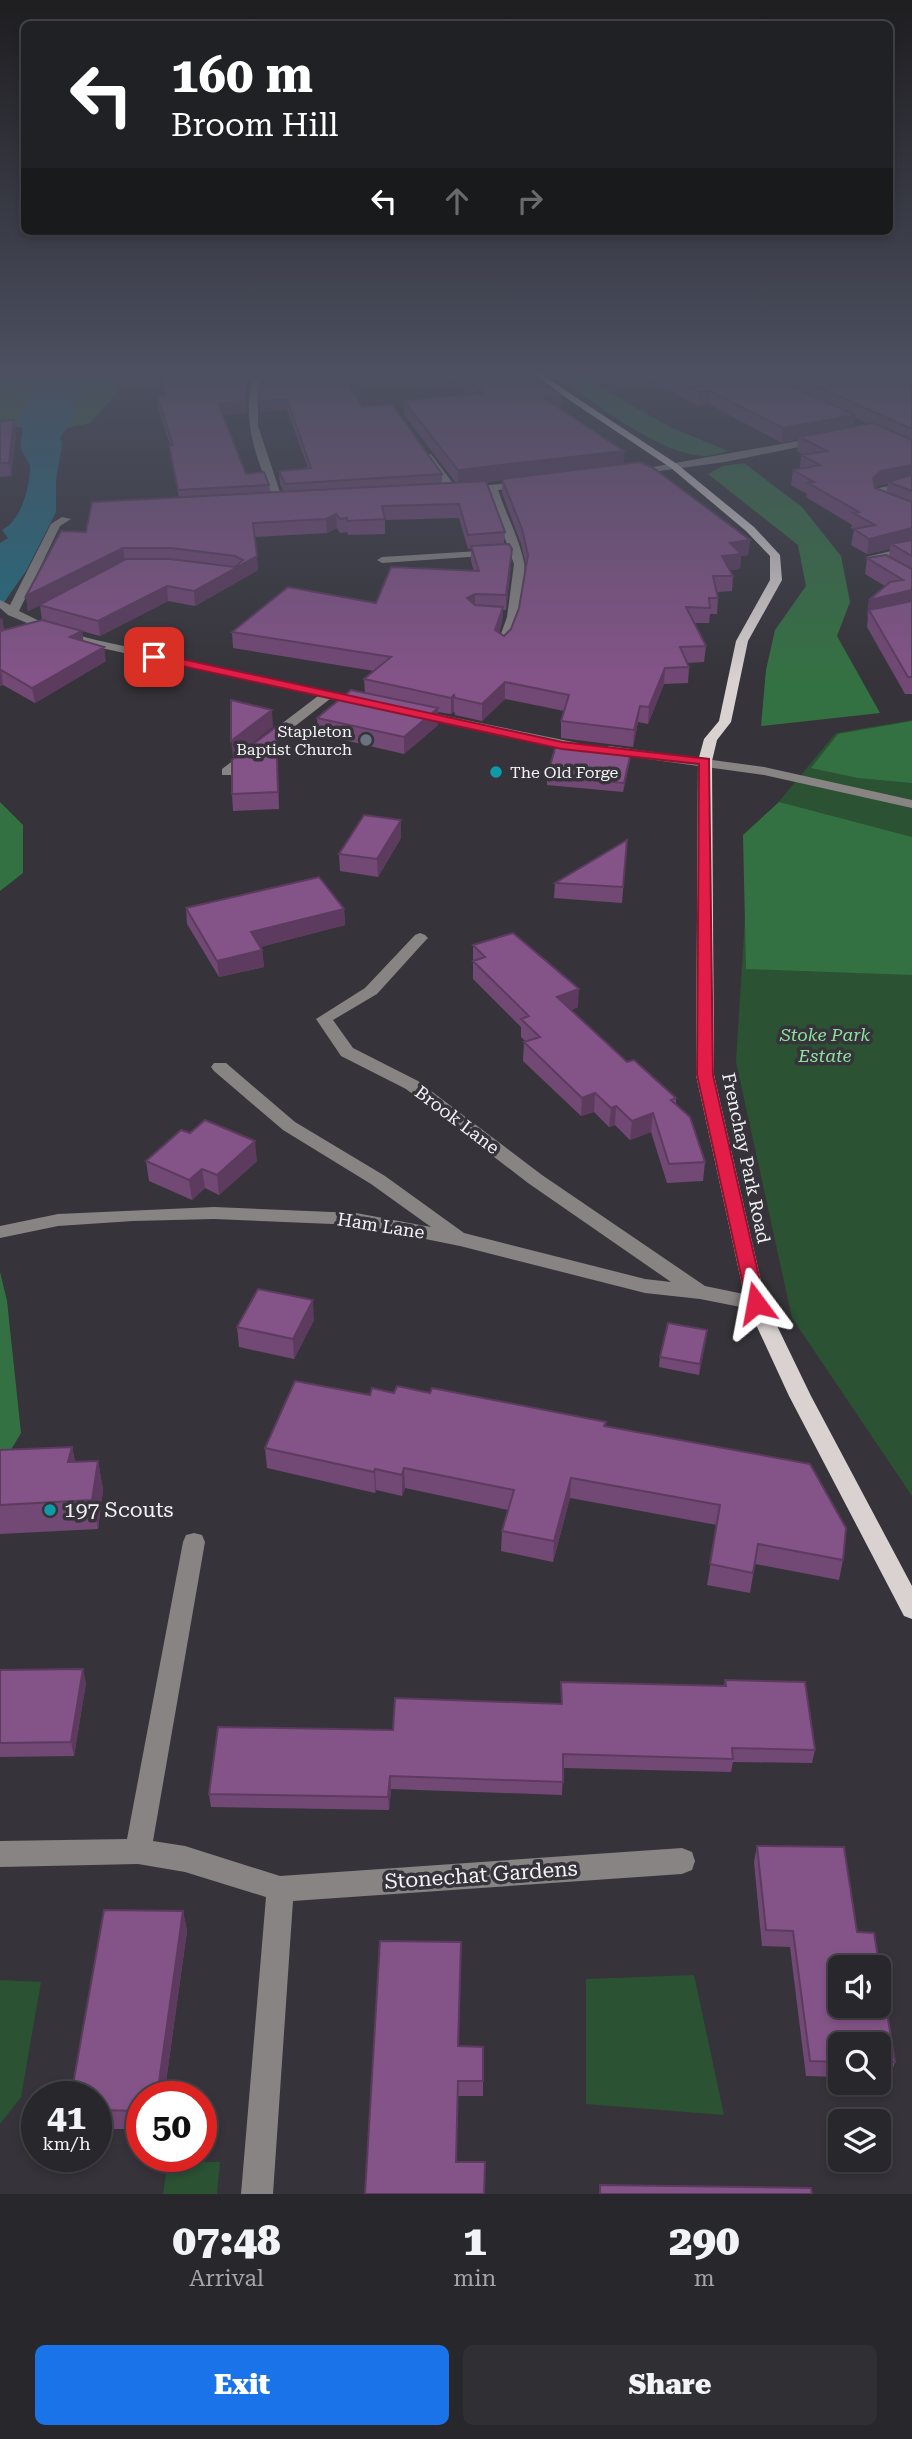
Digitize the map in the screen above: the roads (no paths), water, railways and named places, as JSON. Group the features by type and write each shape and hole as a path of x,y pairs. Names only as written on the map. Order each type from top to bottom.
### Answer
{"main road":[{"path":"685,475 750,530 775,555 776,580 742,641 725,722 710,739 705,761"},
{"name":"Frenchay Park Road","path":"705,761 705,1075 756,1303 800,1396 912,1609"}],"street":[{"path":"269,475 280,502"},
{"path":"442,475 453,491"},
{"path":"439,491 492,489 544,482"},
{"path":"912,484 883,490 878,495 879,501 912,513"},
{"path":"492,489 519,564 503,645"},
{"path":"267,503 293,501"},
{"path":"66,519 56,524 6,608 44,628 90,642 378,705"},
{"path":"912,550 871,557 912,581"},
{"path":"382,560 515,552"},
{"path":"26,620 39,614"},
{"path":"17,635 44,628"},
{"path":"227,772 328,695"},
{"path":"403,711 562,745 705,761 764,771 912,804"},
{"name":"Brook Lane","path":"420,938 371,991 324,1019 347,1052 412,1085 535,1178 699,1292"},
{"path":"220,1067 289,1126 377,1180 460,1239"},
{"name":"Ham Lane","path":"0,1232 58,1220 214,1213 356,1219 460,1239 645,1286 699,1292 756,1303"},
{"path":"138,1851 194,1542"},
{"name":"Stonechat Gardens","path":"0,1854 138,1851 185,1859 280,1889 682,1861"},
{"path":"257,2194 280,1889"}],"water":[{"path":"30,475 57,475 56,512 26,571 0,608 0,543 8,538 2,530 14,519 26,493"}],"place":[{"name":"Stapleton Baptist Church","path":"366,740"},
{"name":"The Old Forge","path":"496,772"},
{"name":"197 Scouts","path":"50,1510"}],"park label":[{"name":"Stoke Park Estate","path":"825,1045"}]}
